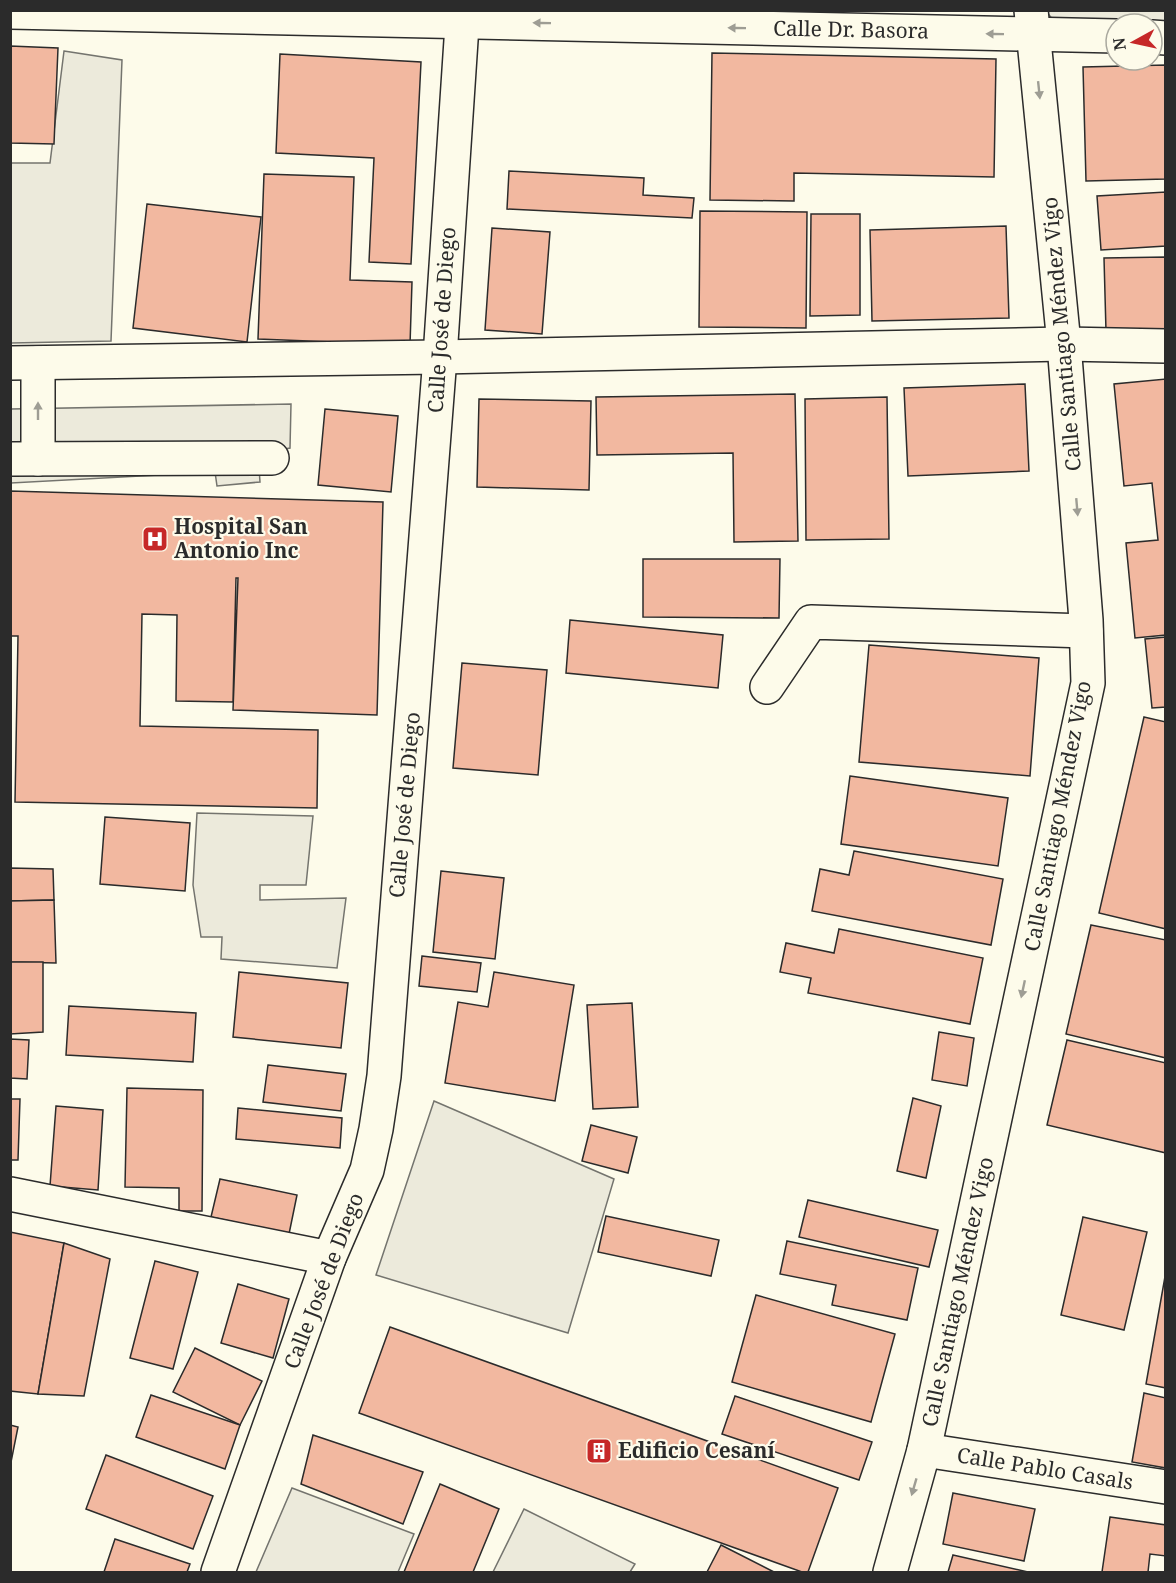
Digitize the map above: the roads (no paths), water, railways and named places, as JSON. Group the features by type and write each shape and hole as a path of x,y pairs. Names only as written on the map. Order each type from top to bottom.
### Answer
{"street":[{"name":"Calle Dr. Basora","path":"10,12 1033,23 1104,34"},
{"name":"Calle José de Diego","path":"218,1572 330,1258 367,1170 376,1129 384,1076 440,357 463,16"},
{"name":"Calle Santiago Méndez Vigo","path":"890,1572 924,1450 1088,683 1064,344 1033,23"},
{"path":"272,458 24,459 24,363 1064,344 1166,346"},
{"path":"767,687 811,622 1086,630"},
{"path":"10,1194 330,1258"},
{"name":"Calle Pablo Casals","path":"924,1450 1166,1487"}],"place":[{"name":"Hospital San Antonio Inc","path":"155,539"},
{"name":"Edificio Cesaní","path":"599,1451"}]}
